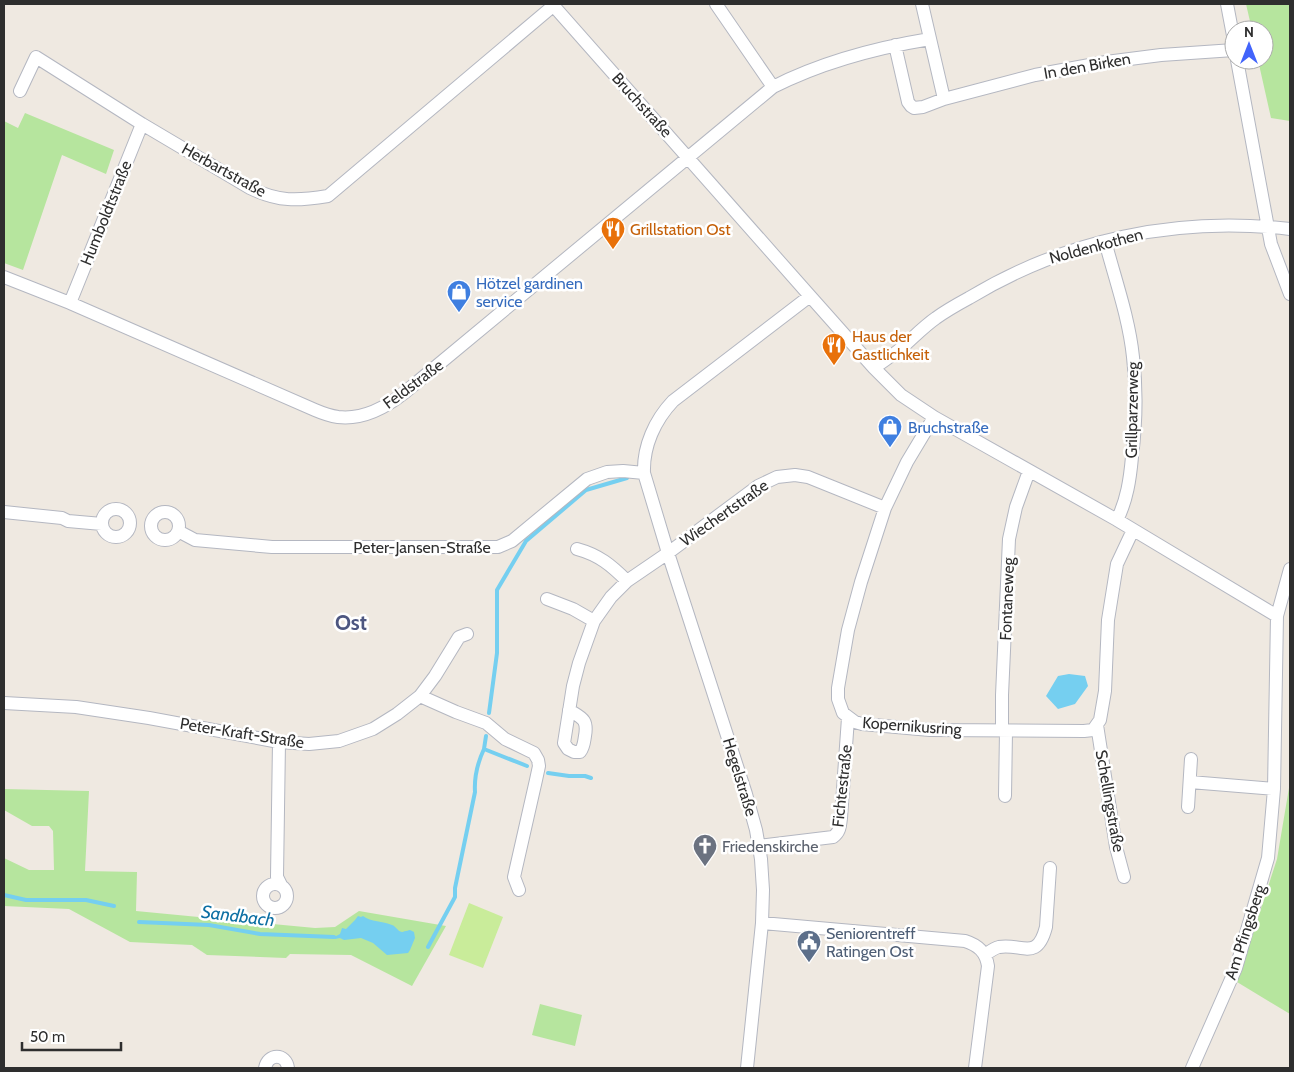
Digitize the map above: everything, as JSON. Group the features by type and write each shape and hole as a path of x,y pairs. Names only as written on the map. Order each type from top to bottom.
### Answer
{"street":[{"path":"716,4 773,87"},
{"path":"922,4 944,99"},
{"path":"1227,4 1230,20"},
{"name":"Herbartstraße","path":"20,91 36,57 142,124 264,195 294,200 328,196 552,5"},
{"name":"Bruchstraße","path":"552,5 874,368 901,395 934,417 1117,520 1277,616"},
{"path":"689,158 728,123 773,87 794,76 856,55 895,45 930,39"},
{"name":"In den Birken","path":"895,45 908,102 914,108 1035,75 1106,62 1161,55 1224,51"},
{"path":"1239,70 1267,227 1271,244 1290,294"},
{"name":"Humboldtstraße","path":"70,303 142,124"},
{"name":"Feldstraße","path":"4,277 70,303 315,410 338,417 356,416 376,411 391,403 689,158"},
{"name":"Noldenkothen","path":"874,368 936,318 1003,278 1051,257 1105,241 1166,228 1225,225 1290,229"},
{"name":"Grillparzerweg","path":"1105,241 1129,331 1135,389 1135,428 1132,462 1123,508 1117,520"},
{"path":"668,553 643,465 646,447 657,421 673,401 810,296"},
{"name":"Kopernikusring","path":"934,417 907,462 885,508 861,582 848,630 838,688 838,699 843,713 848,718 862,724 920,729 1084,731 1093,730 1097,725"},
{"name":"Fontaneweg","path":"1005,796 1002,695 1009,539 1016,507 1029,471"},
{"name":"Peter-Jansen-Straße","path":"178,531 195,540 272,547 498,548 512,541 587,479 607,472 644,473"},
{"name":"Wiechertstraße","path":"569,710 578,663 594,622 611,597 627,581 758,486 777,477 796,475 808,477 885,508"},
{"path":"140,527 130,522 129,517 122,510 116,509 110,510 105,514 102,524 105,532 114,537 119,537 140,527 159,514 166,512 178,520 179,526 173,538 168,540 154,536 140,527"},
{"path":"4,512 102,524"},
{"path":"1097,725 1102,711 1105,691 1108,620 1115,572 1133,530"},
{"path":"577,549 589,552 600,558 627,581"},
{"name":"Hegelstraße","path":"668,553 746,794 759,846 763,890 762,924 747,1068"},
{"name":"Am Pfingsberg","path":"1192,1068 1236,968 1268,858 1274,789 1277,616 1290,569"},
{"path":"547,599 573,609 594,622"},
{"name":"Peter-Kraft-Straße","path":"4,703 76,707 279,742 309,744 339,740 373,729 420,696 459,637 467,634"},
{"path":"420,696 486,723 505,739 534,753 538,760 539,766 514,877 519,890"},
{"name":"Fichtestraße","path":"759,846 833,837 837,834 841,818 848,718"},
{"name":"Schellingstraße","path":"1097,725 1116,847 1124,877"},
{"path":"279,742 277,877 281,884"},
{"path":"1188,808 1191,759"},
{"path":"1190,782 1274,789"},
{"path":"985,955 998,947 1028,950 1039,944 1044,936 1046,927 1050,868"},
{"path":"762,924 964,941 977,946 988,960 988,966 975,1068"},
{"path":"265,1068 266,1062 269,1059 278,1057 286,1062 288,1068"}],"green space":[{"path":"1246,4 1290,4 1290,121 1271,118 1260,70 1274,70 1274,20 1250,20"},
{"path":"25,113 114,150 106,174 62,155 23,270 4,263 4,121 18,128"},
{"path":"1290,782 1290,1014 1237,982 1277,859"},
{"path":"4,789 89,791 85,871 137,872 136,911 315,928 335,927 359,911 446,926 412,986 351,955 290,954 286,958 207,955 192,945 130,942 69,909 4,906 4,858 29,870 54,870 53,831 49,826 32,826 4,810"},
{"path":"469,903 503,917 483,968 449,955"},
{"path":"540,1004 582,1015 575,1046 532,1035"}],"water":[{"path":"1069,674 1085,676 1088,686 1075,704 1058,709 1046,696 1058,676"},
{"path":"358,916 388,924 402,932 410,930 414,932 415,938 408,953 387,955 373,943 361,938 335,939 334,937 340,934 342,928 346,929"}],"waterway":[{"path":"489,713 497,653 497,590 526,541 586,490 627,478"},
{"path":"484,749 486,736"},
{"path":"428,947 455,897 455,888 475,792 476,770 484,749 527,766"},
{"path":"548,773 591,778"},
{"name":"Sandbach","path":"4,895 26,900 86,900 114,906"},
{"name":"Sandbach","path":"139,922 209,925 260,934 334,937"}],"place":[{"name":"Grillstation Ost","path":"613,250"},
{"name":"Hötzel gardinen service","path":"459,313"},
{"name":"Haus der Gastlichkeit","path":"834,366"},
{"name":"Bruchstraße","path":"890,448"},
{"name":"Friedenskirche","path":"705,867"},
{"name":"Seniorentreff Ratingen Ost","path":"809,963"}],"district":[{"name":"Ost","path":"351,622"}]}
